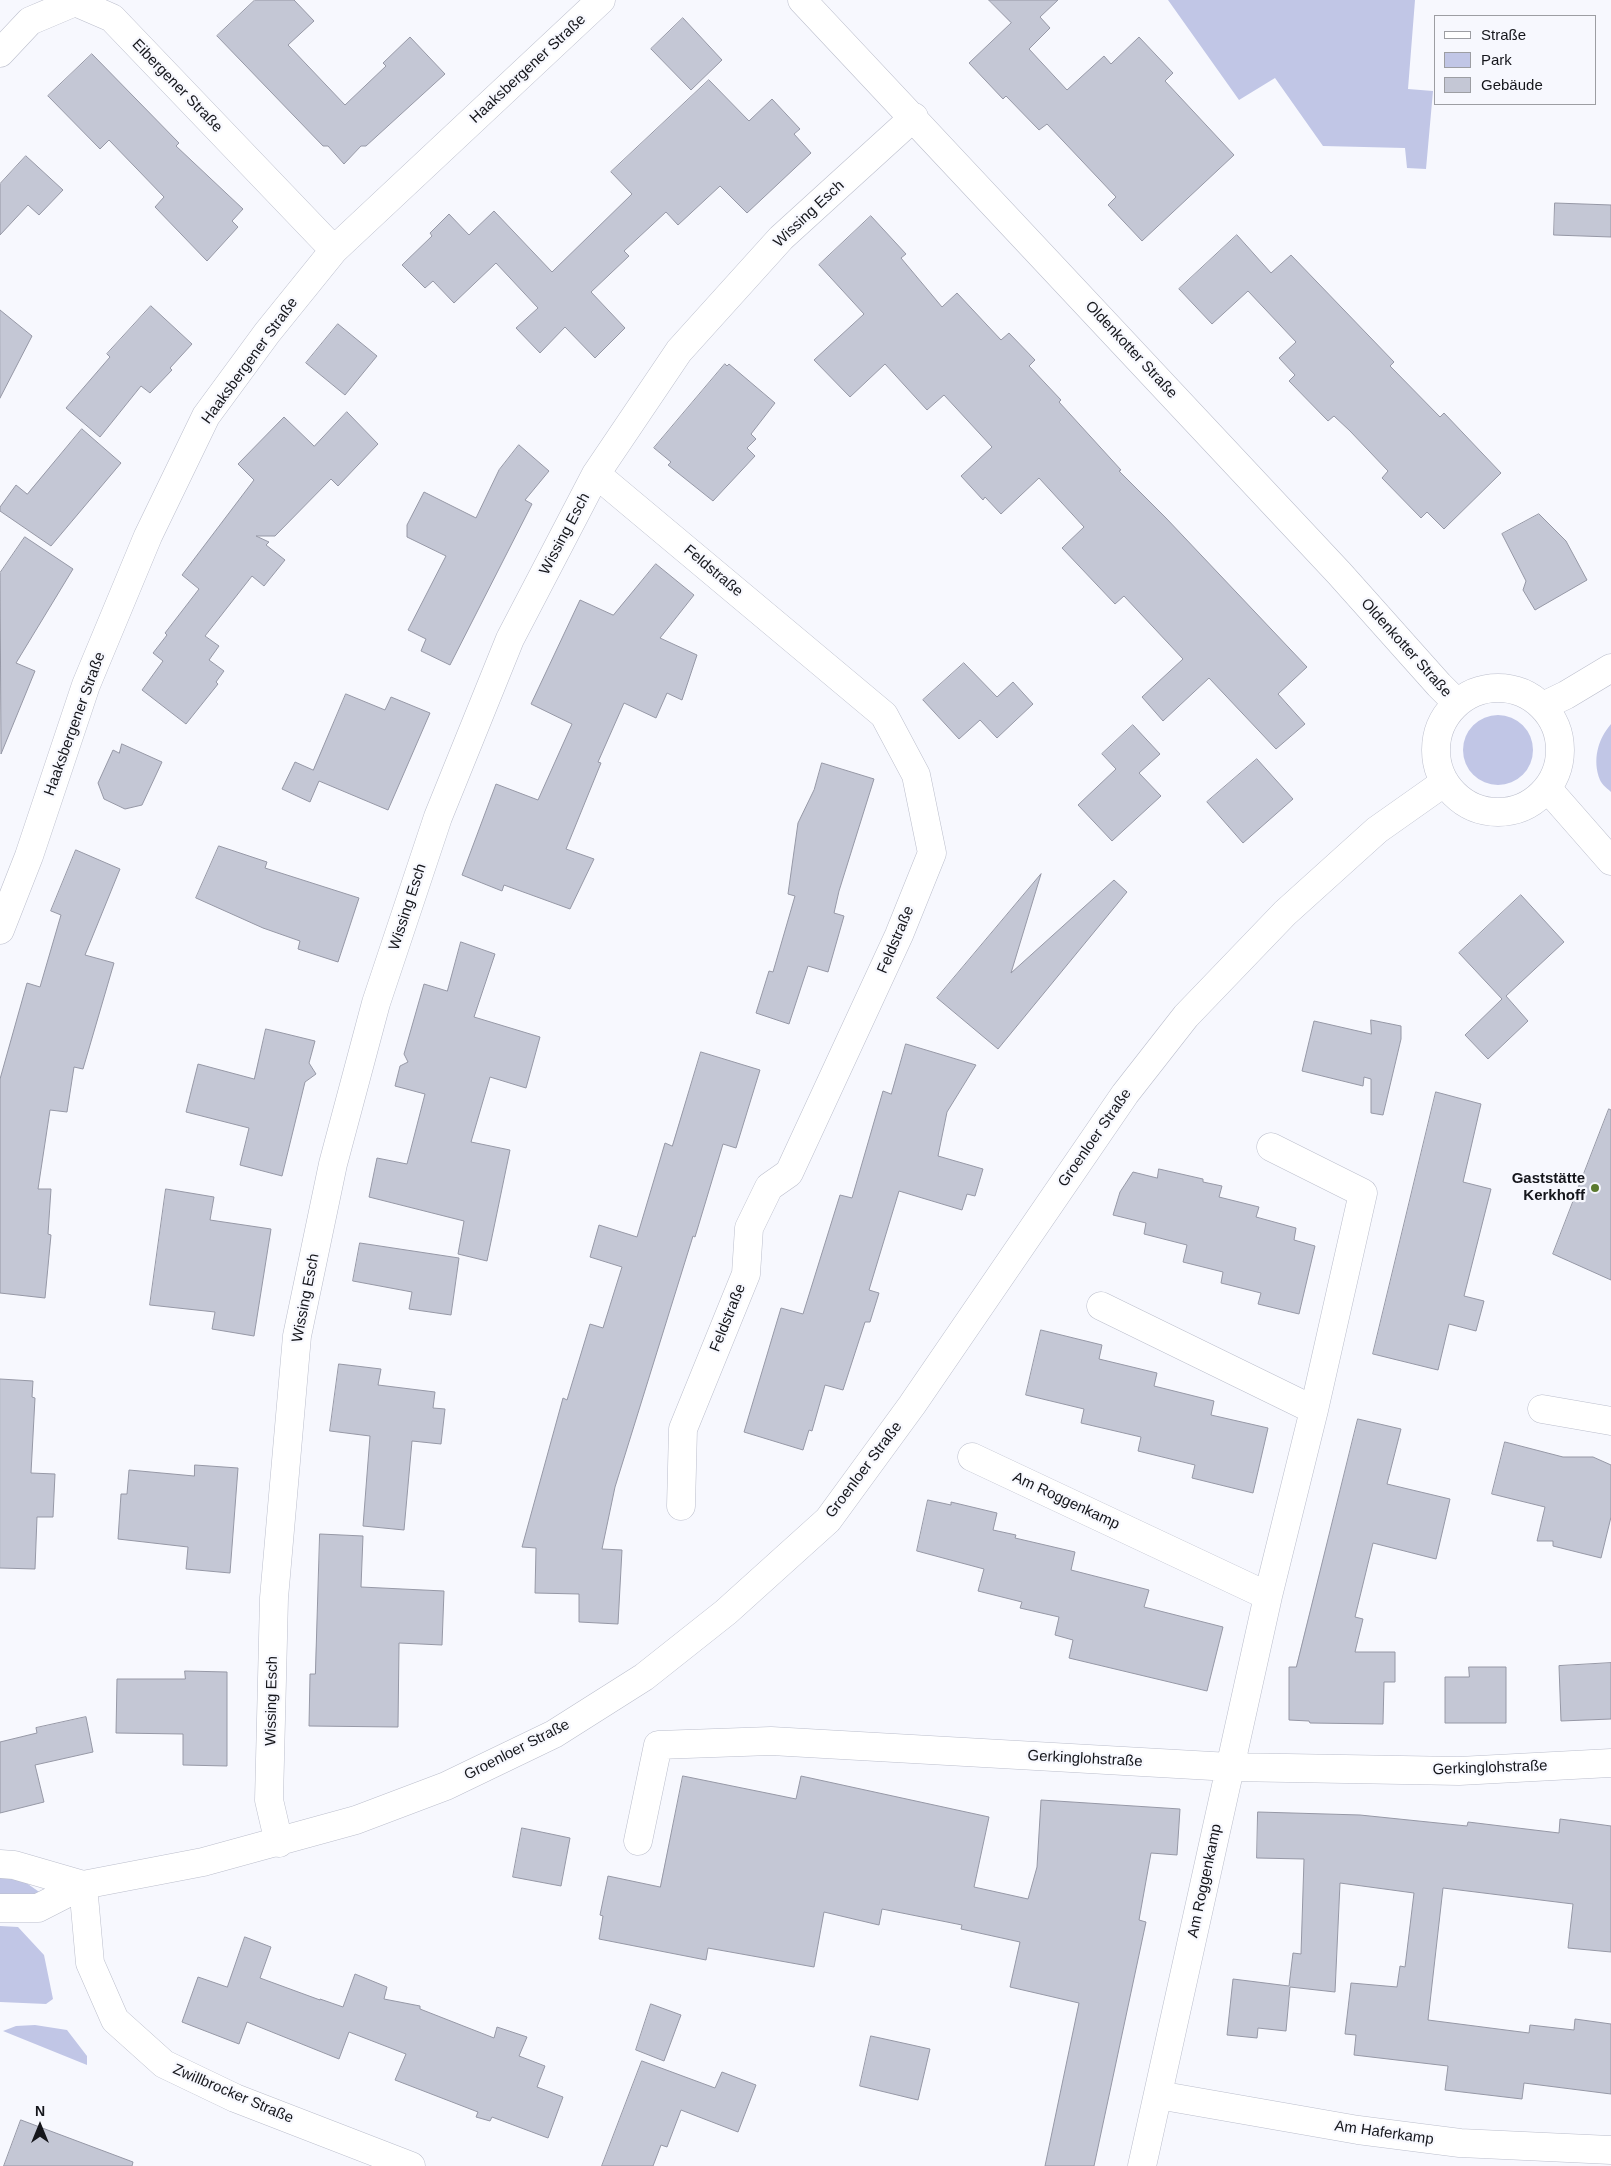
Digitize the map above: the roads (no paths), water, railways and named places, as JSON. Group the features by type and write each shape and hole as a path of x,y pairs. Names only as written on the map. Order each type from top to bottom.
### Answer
{"street":[{"name":"Haaksbergener Straße","path":"0,930 29,856 86,686 148,536 206,416 267,333 334,250 601,0"},
{"name":"Oldenkotter Straße","path":"802,0 914,117 1339,573 1439,686 1457,703"},
{"name":"Eibergener Straße","path":"0,53 30,21 75,2 112,18 334,250"},
{"name":"Wissing Esch","path":"278,1843 269,1800 274,1598 297,1336 333,1164 376,1003 438,817 510,639 596,474 679,351 782,238 914,117"},
{"name":"Feldstraße","path":"596,474 884,715 916,775 932,853 899,936 790,1173 769,1187 749,1228 746,1274 683,1429 681,1506"},
{"path":"1543,706 1566,695 1611,668"},
{"path":"1490,689 1509,689 1527,695 1543,706 1553,720 1559,737 1560,755 1556,773 1547,788 1532,802 1514,810 1494,812 1474,807 1457,797 1445,782 1437,762 1437,741 1444,720 1457,703 1472,694 1490,689"},
{"name":"Groenloer Straße","path":"83,1885 203,1862 278,1843 356,1820 446,1786 554,1734 644,1677 726,1612 828,1520 912,1405 1125,1094 1186,1016 1285,913 1377,830 1445,782"},
{"path":"1547,788 1611,861"},
{"name":"Am Roggenkamp","path":"1142,2166 1268,1596 1314,1410 1363,1193 1271,1146"},
{"path":"1101,1306 1314,1410"},
{"path":"1542,1409 1611,1421"},
{"name":"Am Roggenkamp","path":"972,1456 1268,1596"},
{"name":"Gerkinglohstraße","path":"638,1842 658,1745 771,1741 1230,1767 1459,1771 1611,1763"},
{"path":"0,1864 14,1865 83,1885"},
{"path":"0,1908 38,1908 83,1885"},
{"name":"Zwillbrocker Straße","path":"83,1885 90,1963 115,2020 164,2064 235,2098 411,2166"},
{"name":"Am Haferkamp","path":"1158,2095 1358,2130 1442,2141 1611,2150"}],"place":[{"name":"Gaststätte Kerkhoff","path":"1595,1188"}]}
